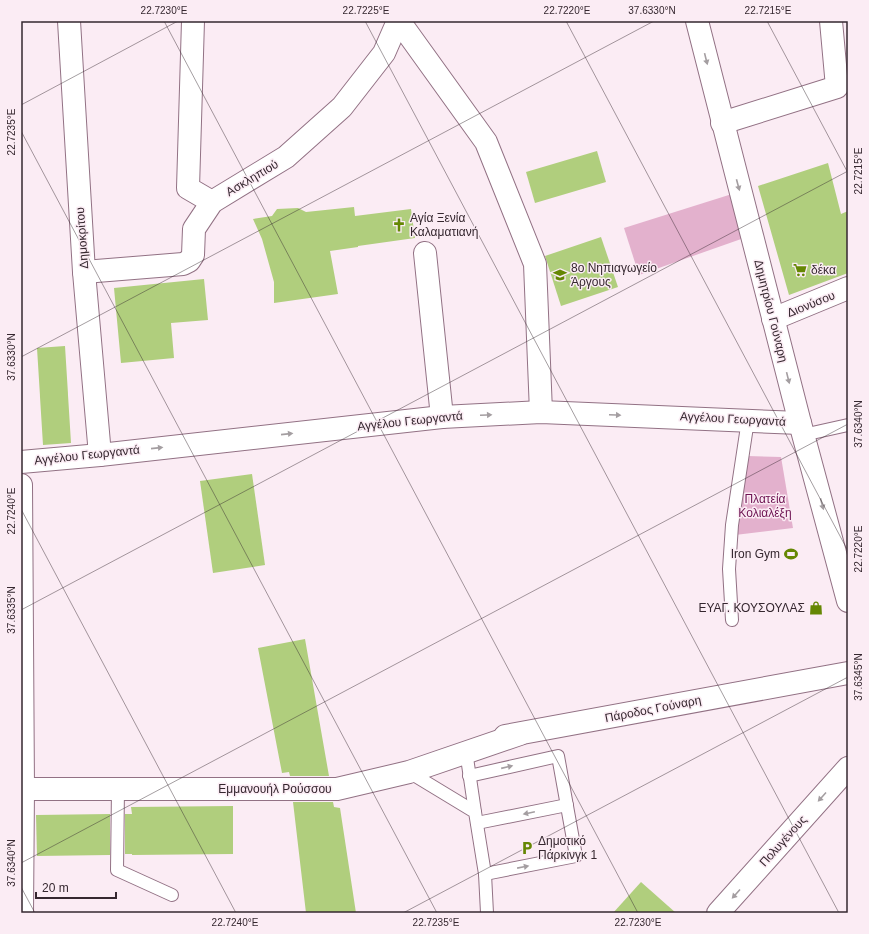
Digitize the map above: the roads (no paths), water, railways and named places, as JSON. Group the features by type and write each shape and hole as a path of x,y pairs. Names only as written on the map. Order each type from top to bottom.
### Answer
{"street":[{"name":"Δημοκρίτου","path":"69,21 84,272 100,455"},
{"path":"193,21 188,188 212,202"},
{"name":"Ασκληπιού","path":"84,272 183,264 189,261 193,255 194,229 212,202 286,157 342,107 384,52 399,21"},
{"path":"399,21 486,142 535,264 541,412"},
{"name":"Δημητρίου Γούναρη","path":"697,21 801,429 848,599"},
{"path":"722,123 843,85 831,21"},
{"path":"425,253 442,417"},
{"name":"Διονύσου","path":"773,319 848,288"},
{"name":"Αγγέλου Γεωργαντά","path":"21,462 100,455 442,417 541,412 748,420 801,429"},
{"path":"21,485 22,913"},
{"name":"Πάροδος Γούναρη","path":"462,748 520,734 848,673"},
{"name":"Εμμανουήλ Ρούσσου","path":"22,789 337,789 409,772 462,748"},
{"name":"Πολυγένους","path":"718,913 848,768"}],"lane":[{"path":"732,620 728,569 732,525 748,420"},
{"path":"801,429 848,425"},
{"path":"462,748 469,776 476,818 484,874 487,913"},
{"path":"469,776 558,756 576,856 484,874"},
{"path":"409,772 476,818 567,805"},
{"path":"118,789 117,870 172,895"}],"place":[{"name":"Αγία Ξενία Καλαματιανή","path":"399,225"},
{"name":"δέκα","path":"800,270"},
{"name":"8ο Νηπιαγωγείο Άργους","path":"560,275"},
{"name":"Iron Gym","path":"791,554"},
{"name":"ΕΥΑΓ. ΚΟΥΣΟΥΛΑΣ","path":"816,608"},
{"name":"Δημοτικό Πάρκινγκ 1","path":"527,848"}],"park label":[{"name":"Πλατεία Κολιαλέξη","path":"765,506"}]}
